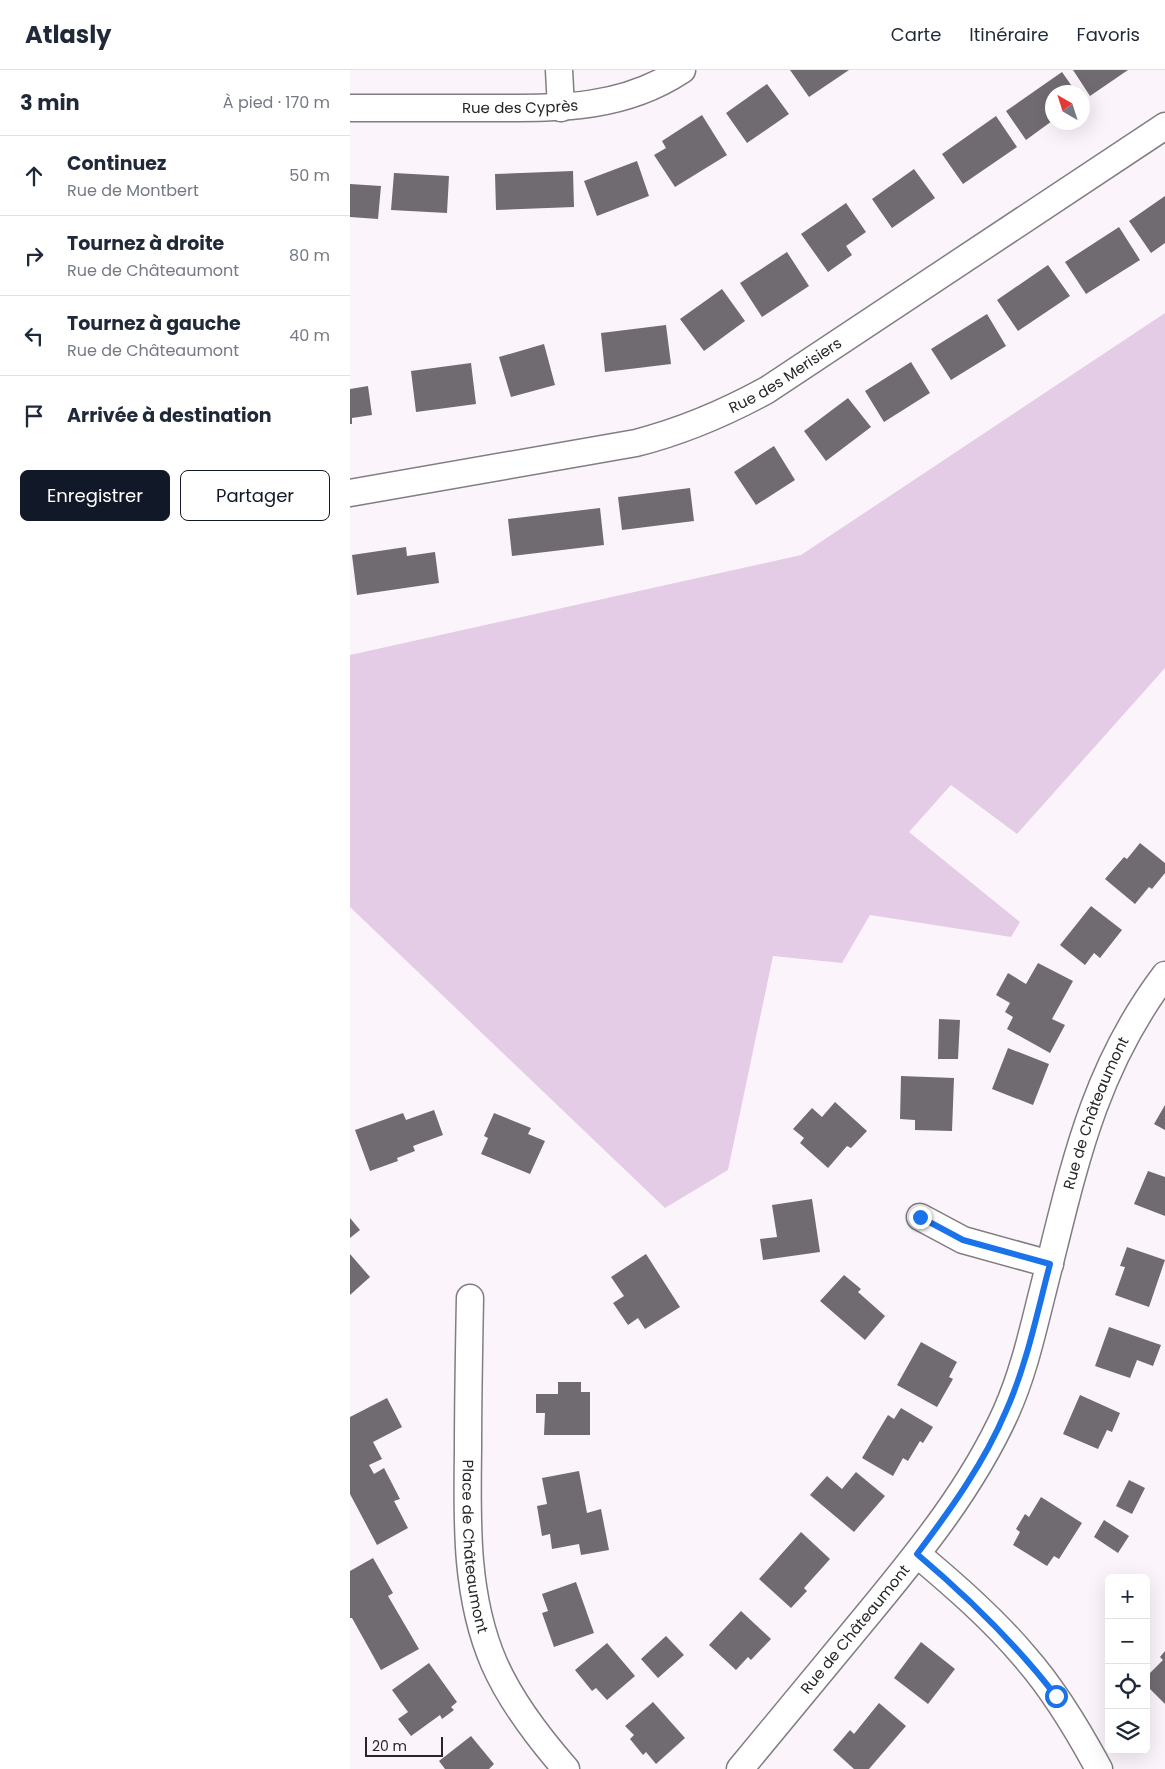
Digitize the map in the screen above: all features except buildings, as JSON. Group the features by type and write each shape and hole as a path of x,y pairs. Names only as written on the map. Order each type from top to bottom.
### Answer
{"street":[{"path":"559,70 561,108"},
{"name":"Rue des Cyprès","path":"350,108 561,108 599,104 631,96 682,70"},
{"name":"Rue des Merisiers","path":"350,493 636,443 669,434 732,409 767,390 1165,126"},
{"name":"Rue de Châteaumont","path":"740,1769 917,1554 956,1502 986,1454 1006,1411 1024,1365 1093,1106 1116,1053 1143,1004 1165,975"},
{"path":"920,1217 963,1240 1050,1264"},
{"name":"Place de Châteaumont","path":"470,1298 467,1527 471,1575 479,1618 494,1662 512,1697 541,1740 566,1769"},
{"path":"917,1554 985,1614 1026,1657 1056,1696 1099,1769"}],"shaded area":[{"path":"1165,313 1165,668 1017,834 951,785 909,832 1020,922 1011,937 870,915 842,963 773,956 728,1170 665,1208 350,907 350,655 801,555"}],"route":[{"path":"920,1217 963,1240 1050,1264 1024,1365 1006,1411 986,1454 956,1502 917,1554 985,1614 1026,1657 1056,1696"}]}
